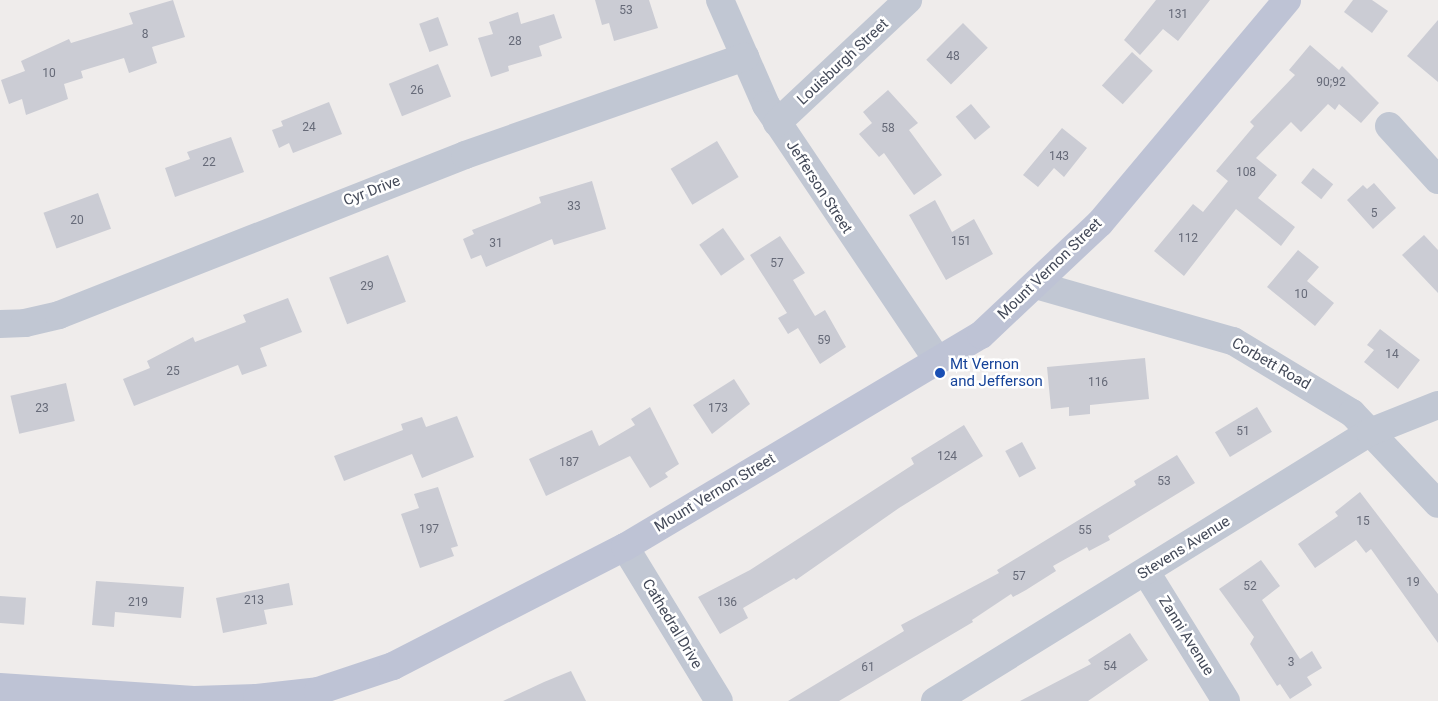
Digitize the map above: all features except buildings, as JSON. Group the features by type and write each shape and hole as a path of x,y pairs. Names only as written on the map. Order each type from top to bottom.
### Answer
{"main road":[{"name":"Mount Vernon Street","path":"0,687 194,700 258,700 318,690 393,666 625,547 981,335 1100,223 1286,0"}],"street":[{"name":"Jefferson Street","path":"720,0 777,123 938,361"},
{"name":"Louisburgh Street","path":"777,123 908,0"},
{"name":"Cyr Drive","path":"0,324 25,323 59,315 465,155 745,57"},
{"path":"1389,126 1438,180"},
{"name":"Corbett Road","path":"1036,285 1232,341 1352,413 1438,504"},
{"name":"Stevens Avenue","path":"935,701 1370,432 1438,405"},
{"name":"Cathedral Drive","path":"625,547 719,701"},
{"name":"Zanni Avenue","path":"1146,572 1226,701"}],"place":[{"name":"Mt Vernon and Jefferson","path":"940,373"}]}
